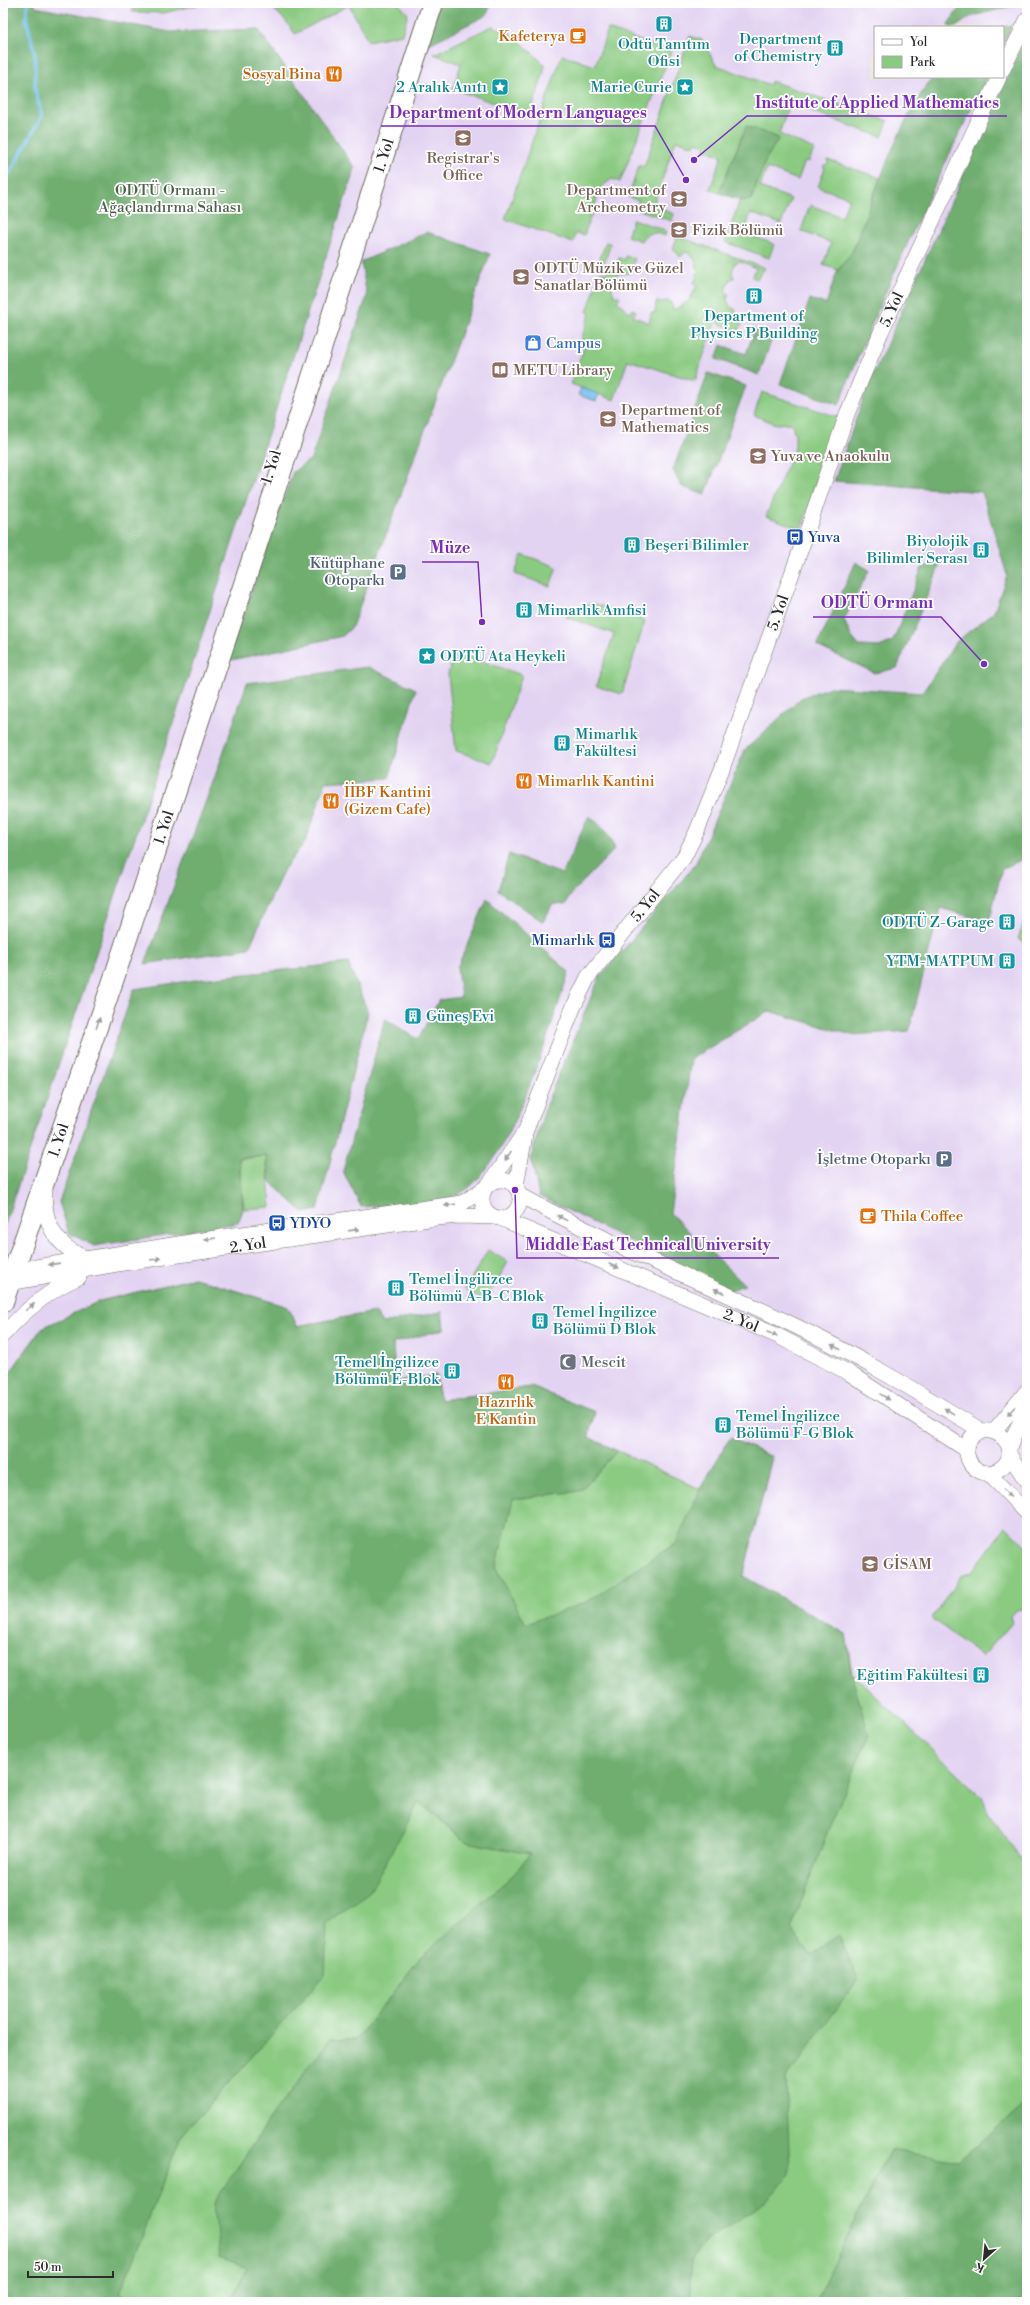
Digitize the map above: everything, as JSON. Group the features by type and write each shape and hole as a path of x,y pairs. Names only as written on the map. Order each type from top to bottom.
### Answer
{"main road":[{"name":"1. Yol","path":"405,70 420,3"},
{"name":"1. Yol","path":"6,1275 48,1165 107,976 344,260 405,70 433,3"},
{"name":"1. Yol","path":"3,1302 6,1275 24,1198 107,976"}],"street":[{"path":"1004,67 1027,20"},
{"name":"5. Yol","path":"518,1190 526,1130 573,1008 588,977 684,857 697,831 722,769 804,540 846,414 881,332 999,78"},
{"name":"5. Yol","path":"487,1186 526,1130"},
{"path":"48,1165 45,1212 52,1232 69,1250 88,1259"},
{"name":"2. Yol","path":"6,1275 88,1259 324,1228 456,1204 464,1202 495,1180 506,1180 518,1190 570,1223 788,1323 876,1367 988,1431 1002,1435 1027,1482"},
{"name":"2. Yol","path":"487,1186 482,1193 482,1205 489,1214 778,1336 849,1373 966,1450 970,1463 981,1472 988,1473 1027,1513"},
{"name":"2. Yol","path":"324,1228 446,1217 506,1218 516,1211 519,1206 518,1190"},
{"name":"2. Yol","path":"6,1275 118,1264 255,1238"},
{"path":"3,1335 25,1310 59,1286 87,1273 118,1264"},
{"path":"966,1450 971,1438 988,1431 1027,1391"},
{"path":"988,1473 994,1472 1004,1465 1027,1409"}],"shaded area":[{"path":"3,3 1027,3 1027,2302 3,2302"}],"green space":[{"name":"ODTÜ Ormanı - Ağaçlandırma Sahası","path":"3,3 35,3 35,7 170,32 258,29 355,168 168,739 3,1230"},
{"path":"135,3 205,3 164,13 132,12"},
{"path":"267,3 398,3 408,14 402,34 368,41 349,5 295,34 285,20"},
{"path":"439,3 491,3 487,15 425,46"},
{"path":"963,3 1023,3 970,17 957,26 949,26 948,24"},
{"path":"1012,25 1004,42 1004,27"},
{"path":"492,26 512,34 545,65 530,115 453,89 461,64 434,54"},
{"path":"608,29 671,52 620,182 612,179 601,187 584,235 576,233 573,243 505,219 562,55 595,66"},
{"path":"1027,34 1027,857 1002,869 989,922 940,908 909,1031 852,1035 769,1011 691,1059 670,1213 745,1285 729,1290 539,1196 531,1158 546,1105 599,978 695,865 745,750 801,698 830,687 922,693 957,641 994,612 1007,575 982,492 834,481 867,388"},
{"path":"690,36 702,40 716,65 770,85 771,81 888,121 882,137 789,104 779,134 814,149 809,162 805,161 798,180 767,168 760,187 791,199 781,224 751,213 744,233 774,244 769,258 725,242 740,200 751,200 766,159 778,138 746,126 719,193 710,189 722,156 704,149 706,146 696,142 694,146 676,140 653,206 674,214 672,221 637,209 639,201 628,197 639,165 644,167"},
{"path":"932,78 987,78 891,280 839,405 780,384 810,299 826,304 838,270 852,253 897,138 920,96"},
{"path":"746,126 779,138 766,159 751,200 740,200 719,193"},
{"path":"828,160 880,178 852,253 838,270 823,265 831,243 801,231 810,205 842,217 849,198 818,187 825,168 823,167 824,165 828,164"},
{"path":"633,219 666,231 665,236 651,233 646,235 641,241 627,236"},
{"path":"427,232 490,254 352,627 343,636 227,661 293,472 311,459 367,296 361,262"},
{"path":"677,236 765,268 757,279 752,277 756,268 740,261 735,263 732,273 734,278 730,279 725,290 729,294 727,299 730,307 735,309 742,323 739,331 715,322 695,381 628,360 614,400 571,384 586,342 581,340 590,313 587,312 601,271 607,273 610,265 616,267 619,258 625,260 626,256 635,259 630,273 616,274 616,278 608,279 615,297 618,295 620,297 617,301 630,313 633,309 636,311 633,316 649,323 651,313 655,313 656,302 670,301 674,310 689,301 697,286 693,284 697,275 697,266 696,261 690,254 686,252 680,257 673,248"},
{"path":"606,242 611,244 604,263 599,261"},
{"path":"755,329 773,336 759,375 716,359 721,345 746,354"},
{"path":"708,373 746,386 705,495 681,486 673,470"},
{"path":"762,392 838,417 801,529 766,516 795,447 795,434 791,423 776,424 754,415"},
{"path":"522,554 557,567 550,586 515,574"},
{"path":"942,560 897,668 875,673 817,646 856,562 869,570 844,620 851,636 859,646 879,647 893,641 922,568"},
{"path":"592,603 645,621 622,694 596,686 614,634 566,617"},
{"path":"455,652 522,675 492,763 456,751 448,674"},
{"path":"368,667 416,689 389,778 326,782 305,842 284,869 249,948 145,964 217,771 247,683"},
{"path":"589,816 605,831 615,849 573,892 565,905 553,904 543,922 498,890 509,854 562,874"},
{"path":"487,899 569,972 539,1061 525,1097 509,1131 492,1161 474,1183 454,1196 443,1199 408,1204 361,1207 343,1171 385,1019 418,1039 439,1000 461,997 457,968"},
{"path":"1027,915 1027,943 1018,939"},
{"path":"348,963 368,1012 318,1210 304,1213 270,1182 266,1156 239,1158 243,1210 238,1223 94,1246 69,1233 59,1202 134,989 209,978"},
{"path":"266,1156 271,1207 244,1209 239,1159"},
{"path":"488,1250 508,1262 485,1302 465,1289"},
{"path":"195,1278 288,1307 297,1326 375,1312 382,1323 442,1312 444,1329 393,1343 395,1382 436,1375 440,1400 531,1387 595,1412 588,1437 700,1489 730,1438 772,1457 743,1577 846,1634 852,1673 982,1797 988,1812 1027,1869 1027,2302 3,2302 3,1393 11,1371 42,1328 100,1301"},
{"path":"195,1278 288,1307 297,1326 375,1312 382,1323 442,1312 444,1329 393,1343 395,1382 436,1375 440,1400 531,1387 595,1412 588,1437 617,1451 580,1491 513,1499 496,1568 526,1624 587,1602 676,1543 700,1489 730,1438 772,1457 743,1576 846,1634 851,1673 869,1735 830,1825 791,1929 812,1956 839,1934 858,1980 786,2078 790,2175 760,2206 709,2239 690,2260 692,2302 231,2302 247,2268 219,2258 214,2203 271,2117 330,2039 356,2040 420,1958 513,1875 530,1854 466,1842 419,1802 370,1891 327,1922 325,1975 181,2136 120,2294 130,2302 3,2302 3,1393 11,1371 42,1328 100,1301"},
{"path":"1006,1526 1027,1548 1027,1608 1016,1610 1010,1616 1012,1623 982,1657 932,1618 961,1576 971,1573"},
{"path":"1027,2102 1027,2302 816,2301 890,2150 959,2161"}],"water":[{"path":"581,388 599,394 596,401 578,395"}],"waterway":[{"path":"3,185 42,116 35,90 35,54 26,18 28,3"}],"place":[{"name":"Odtü Tanıtım Ofisi","path":"664,24"},
{"name":"Kafeterya","path":"578,36"},
{"name":"Department of Chemistry","path":"835,48"},
{"name":"Sosyal Bina","path":"334,74"},
{"name":"2 Aralık Anıtı","path":"500,87"},
{"name":"Marie Curie","path":"685,87"},
{"name":"Registrar's Office","path":"463,138"},
{"name":"Institute of Applied Mathematics","path":"694,160"},
{"name":"Department of Modern Languages","path":"686,180"},
{"name":"Department of Archeometry","path":"679,199"},
{"name":"Fizik Bölümü","path":"679,230"},
{"name":"ODTÜ Müzik ve Güzel Sanatlar Bölümü","path":"521,277"},
{"name":"Department of Physics P Building","path":"754,296"},
{"name":"Campus","path":"533,343"},
{"name":"METU Library","path":"500,370"},
{"name":"Department of Mathematics","path":"608,419"},
{"name":"Yuva ve Anaokulu","path":"758,456"},
{"name":"Yuva","path":"795,537"},
{"name":"Beşeri Bilimler","path":"632,545"},
{"name":"Biyolojik Bilimler Serası","path":"981,550"},
{"name":"Kütüphane Otoparkı","path":"398,572"},
{"name":"Mimarlık Amfisi","path":"524,610"},
{"name":"Müze","path":"482,622"},
{"name":"ODTÜ Ata Heykeli","path":"427,656"},
{"name":"ODTÜ Ormanı","path":"984,664"},
{"name":"Mimarlık Fakültesi","path":"562,743"},
{"name":"Mimarlık Kantini","path":"524,781"},
{"name":"İİBF Kantini (Gizem Cafe)","path":"331,801"},
{"name":"ODTÜ Z-Garage","path":"1007,922"},
{"name":"Mimarlık","path":"607,940"},
{"name":"YTM-MATPUM","path":"1007,961"},
{"name":"Güneş Evi","path":"413,1016"},
{"name":"İşletme Otoparkı","path":"944,1159"},
{"name":"Middle East Technical University","path":"515,1190"},
{"name":"Thila Coffee","path":"868,1216"},
{"name":"YDYO","path":"277,1223"},
{"name":"Temel İngilizce Bölümü A-B-C Blok","path":"396,1288"},
{"name":"Temel İngilizce Bölümü D Blok","path":"540,1321"},
{"name":"Mescit","path":"568,1362"},
{"name":"Temel İngilizce Bölümü E-Blok","path":"452,1371"},
{"name":"Hazırlık E Kantin","path":"506,1382"},
{"name":"Temel İngilizce Bölümü F-G Blok","path":"723,1425"},
{"name":"GİSAM","path":"870,1564"},
{"name":"Eğitim Fakültesi","path":"981,1675"}]}
